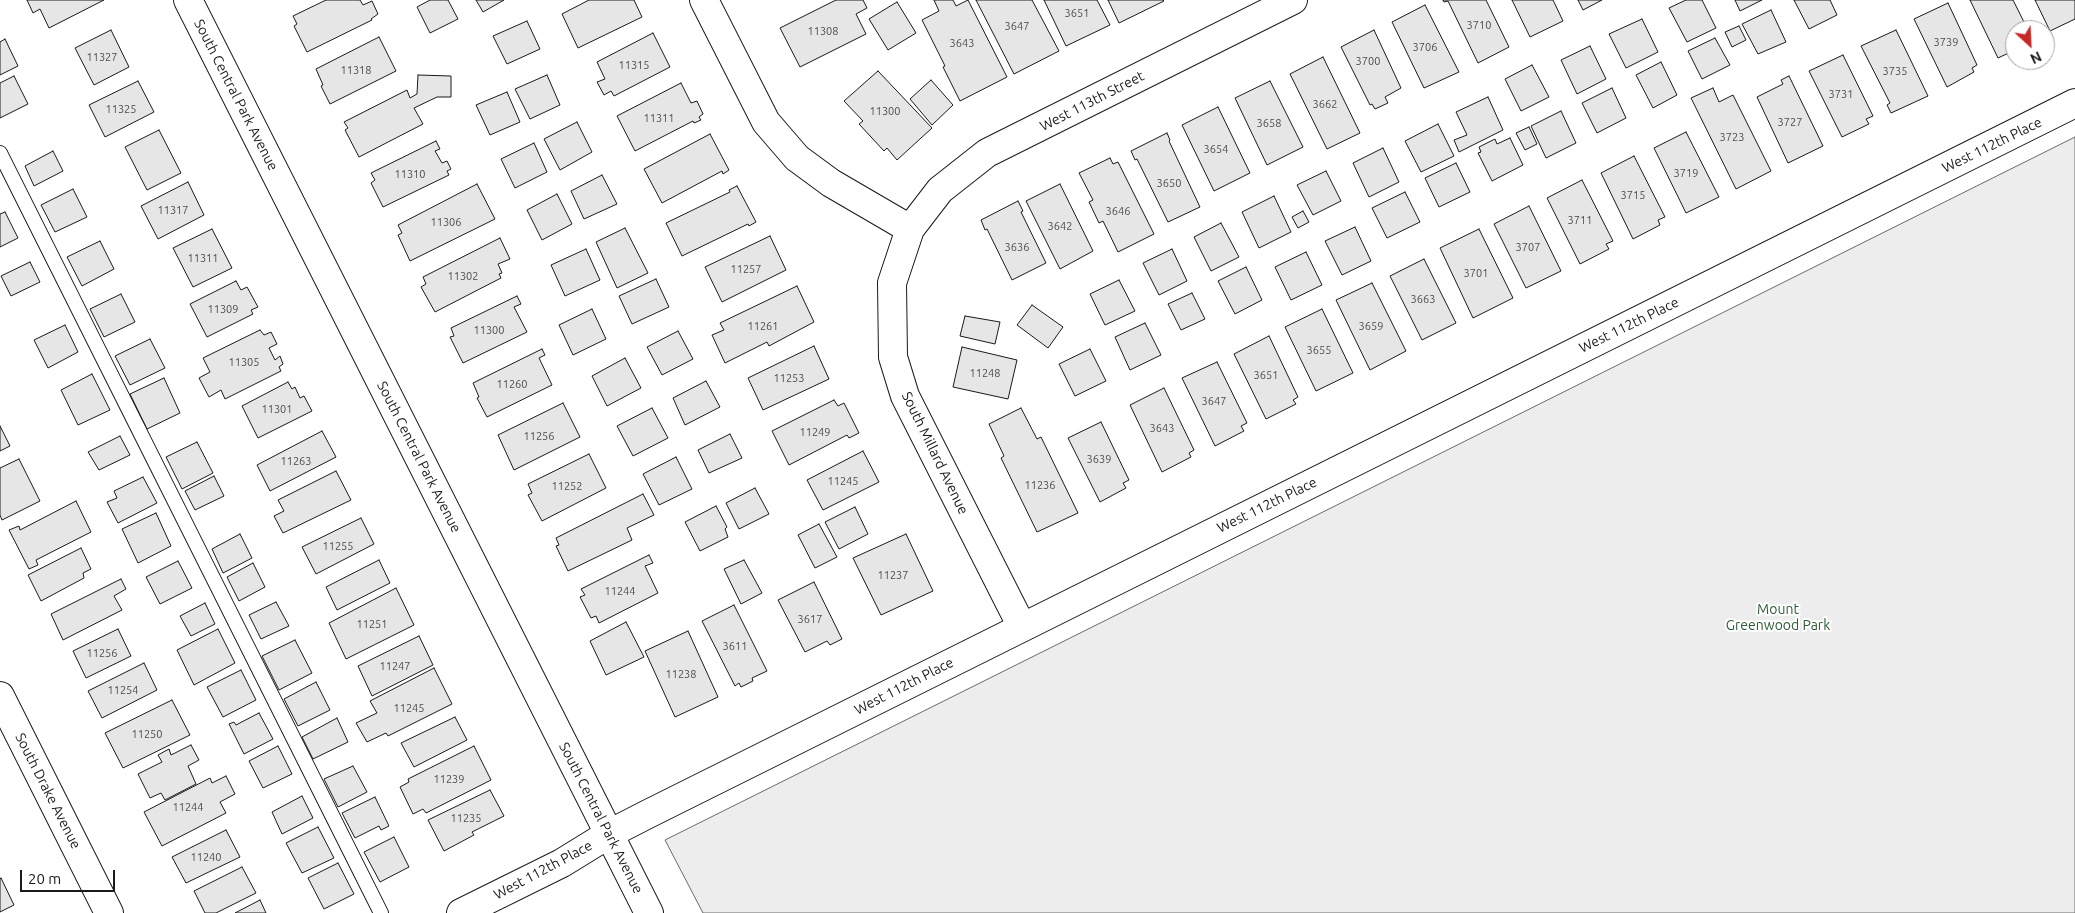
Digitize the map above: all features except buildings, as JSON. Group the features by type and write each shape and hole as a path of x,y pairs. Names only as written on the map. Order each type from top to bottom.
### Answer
{"street":[{"name":"South Central Park Avenue","path":"188,0 649,913"},
{"path":"704,0 766,122 797,158 831,183 910,228"},
{"name":"West 113th Street","path":"910,228 940,190 987,154 1293,0"},
{"name":"West 112th Place","path":"461,913 562,863 609,834 2075,103"},
{"name":"South Millard Avenue","path":"910,228 892,283 893,357 905,396 1022,627"},
{"name":"South Drake Avenue","path":"0,696 109,913"}],"lane":[{"path":"0,153 381,913"}],"shaded area":[{"name":"Mount Greenwood Park","path":"2075,137 2075,913 703,913 665,840"}]}
